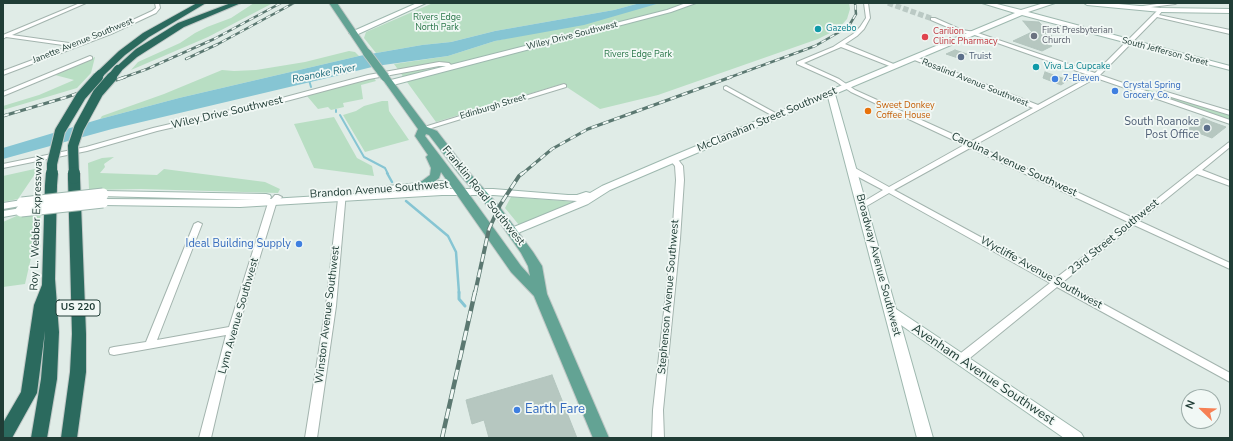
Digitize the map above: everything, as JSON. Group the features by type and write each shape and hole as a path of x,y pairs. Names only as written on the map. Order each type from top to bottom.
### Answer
{"highway":[{"path":"158,27 196,3"},
{"name":"Roy L. Webber Expressway","path":"39,438 49,379 52,332 48,279 51,185 52,164 60,131 81,96 100,74 133,44 158,27 202,3"},
{"name":"US 220","path":"69,438 78,372 74,146 79,128 98,93 118,69 168,30 214,3"},
{"path":"133,56 181,25 237,3"},
{"path":"3,438 29,393 41,305 48,279"}],"main road":[{"name":"Franklin Road Southwest","path":"333,3 423,129 433,133 513,231 535,266 540,294 601,438"},
{"path":"353,33 423,3"},
{"name":"Wiley Drive Southwest","path":"387,80 450,67 669,11 693,3"},
{"name":"South Jefferson Street","path":"985,3 1130,43 1230,68"},
{"name":"McClanahan Street Southwest","path":"513,231 584,202 606,188 673,159 1022,12 1052,3"},
{"path":"1087,3 1136,8 1158,12 1230,11"},
{"name":"Broadway Avenue Southwest","path":"831,93 925,438"},
{"path":"412,187 430,181 436,173 436,168 420,136 423,129"},
{"name":"Franklin Road Southwest","path":"424,142 459,188 512,264 540,294"},
{"name":"Brandon Avenue Southwest","path":"342,195 412,187 477,188 579,198 606,188"},
{"name":"Brandon Avenue Southwest","path":"3,206 22,207 103,198 132,202 240,204 342,195 459,188"},
{"name":"Brandon Avenue Southwest","path":"3,214 22,207"},
{"name":"Avenham Avenue Southwest","path":"891,312 1076,438"}],"street":[{"path":"4,36 84,3"},
{"name":"Janette Avenue Southwest","path":"3,73 109,33 154,12 158,8 157,3"},
{"path":"842,45 855,35 865,23 868,14 866,3"},
{"path":"1136,8 1175,3"},
{"path":"862,205 1100,73 1158,12 1230,32"},
{"path":"973,33 966,28 933,19 945,25 973,33 1230,122"},
{"path":"4,36 76,45"},
{"path":"842,45 894,66"},
{"name":"Carolina Avenue Southwest","path":"842,45 799,62 970,145 1230,266"},
{"path":"3,94 90,58"},
{"name":"Rosalind Avenue Southwest","path":"914,58 1037,107"},
{"name":"Wiley Drive Southwest","path":"3,166 87,149 155,129 218,114 234,112 368,77 439,64 447,64 450,67"},
{"path":"1095,75 1107,77 1230,112"},
{"name":"Edinburgh Street","path":"423,129 564,86"},
{"path":"726,88 777,116"},
{"name":"23rd Street Southwest","path":"960,359 1230,144"},
{"name":"Stephenson Avenue Southwest","path":"658,438 658,410 662,383 680,180 680,166 673,159"},
{"name":"Wycliffe Avenue Southwest","path":"852,170 1230,378"},
{"path":"1197,171 1230,184"},
{"name":"Winston Avenue Southwest","path":"311,438 331,299 342,195"},
{"name":"Lynn Avenue Southwest","path":"205,438 233,330 275,200"},
{"path":"150,344 198,224"},
{"path":"114,350 233,330"}],"green space":[{"path":"254,3 273,3 208,37 131,70 138,62 180,43 207,27 231,18"},
{"name":"Rivers Edge North Park","path":"433,3 640,3 614,10 495,31 451,42 422,45 376,53 364,38 366,32"},
{"name":"Rivers Edge Park","path":"660,3 849,3 850,9 847,19 838,29 818,39 658,95 600,109 562,84 436,122 394,64 448,56 495,41"},
{"path":"349,51 355,52 359,56 179,98 100,119 102,116 164,94 222,70 256,70 305,62"},
{"path":"95,57 91,73 77,88 3,110 3,106 39,95 74,80 55,75"},
{"path":"373,77 376,81 361,85 363,99 343,103 344,107 331,110 328,107 318,109 307,96"},
{"path":"1115,80 1230,114 1230,120"},
{"path":"382,101 388,101 389,111 409,140 365,152 343,115 356,111 364,106"},
{"path":"334,117 357,158 372,166 374,176 314,168 294,124"},
{"path":"114,157 104,164 105,167 100,173 157,175 164,169 265,182 280,189 278,193 141,189 89,190 88,163 102,158"},
{"path":"39,168 18,199 3,202 3,176"},
{"path":"511,197 575,202 519,225 505,208"},
{"path":"42,210 25,284 3,287 3,222 21,214"}],"water":[{"name":"Roanoke River","path":"640,3 660,3 584,25 495,41 448,56 376,66 112,129 3,159 3,148 100,119 179,98 359,56 422,45 451,42 495,31 614,10"}],"building":[{"name":"First Presbyterian Church","path":"1023,21 1039,22 1052,36 1043,40 1048,42 1045,44 1052,46 1042,51 1013,41 1032,32"},
{"path":"955,50 967,54 958,58 946,54"},
{"name":"7-Eleven","path":"1045,72 1068,80 1061,85 1043,78"},
{"name":"South Roanoke Post Office","path":"1203,118 1226,127 1212,138 1188,129"},
{"name":"Earth Fare","path":"552,375 577,438 489,438 484,420 472,424 466,400"}],"waterway":[{"name":"Roanoke River","path":"309,80 311,87"},
{"path":"340,115 364,157 385,168 388,174"},
{"path":"387,173 392,182"},
{"path":"406,201 448,236 456,252 459,293"},
{"path":"459,293 459,299 465,306"}],"tunnel":[{"path":"888,3 933,19"}],"railway":[{"path":"122,78 147,69 214,39 281,3"},
{"path":"186,59 218,44 294,3"},
{"path":"728,78 815,46 841,31 850,24 856,14 855,3"},
{"path":"3,116 67,97 125,77"},
{"path":"522,174 552,149 588,129 731,77"},
{"path":"475,293 489,229 500,205 519,176 523,173"},
{"path":"442,438 475,292"}],"place":[{"name":"Gazebo","path":"818,29"},
{"name":"First Presbyterian Church","path":"1034,36"},
{"name":"Carilion Clinic Pharmacy","path":"925,37"},
{"name":"Truist","path":"961,57"},
{"name":"Viva La Cupcake","path":"1036,67"},
{"name":"7-Eleven","path":"1055,79"},
{"name":"Crystal Spring Grocery Co.","path":"1115,91"},
{"name":"Sweet Donkey Coffee House","path":"868,111"},
{"name":"South Roanoke Post Office","path":"1207,128"},
{"name":"Ideal Building Supply","path":"299,244"},
{"name":"Earth Fare","path":"517,410"}]}
